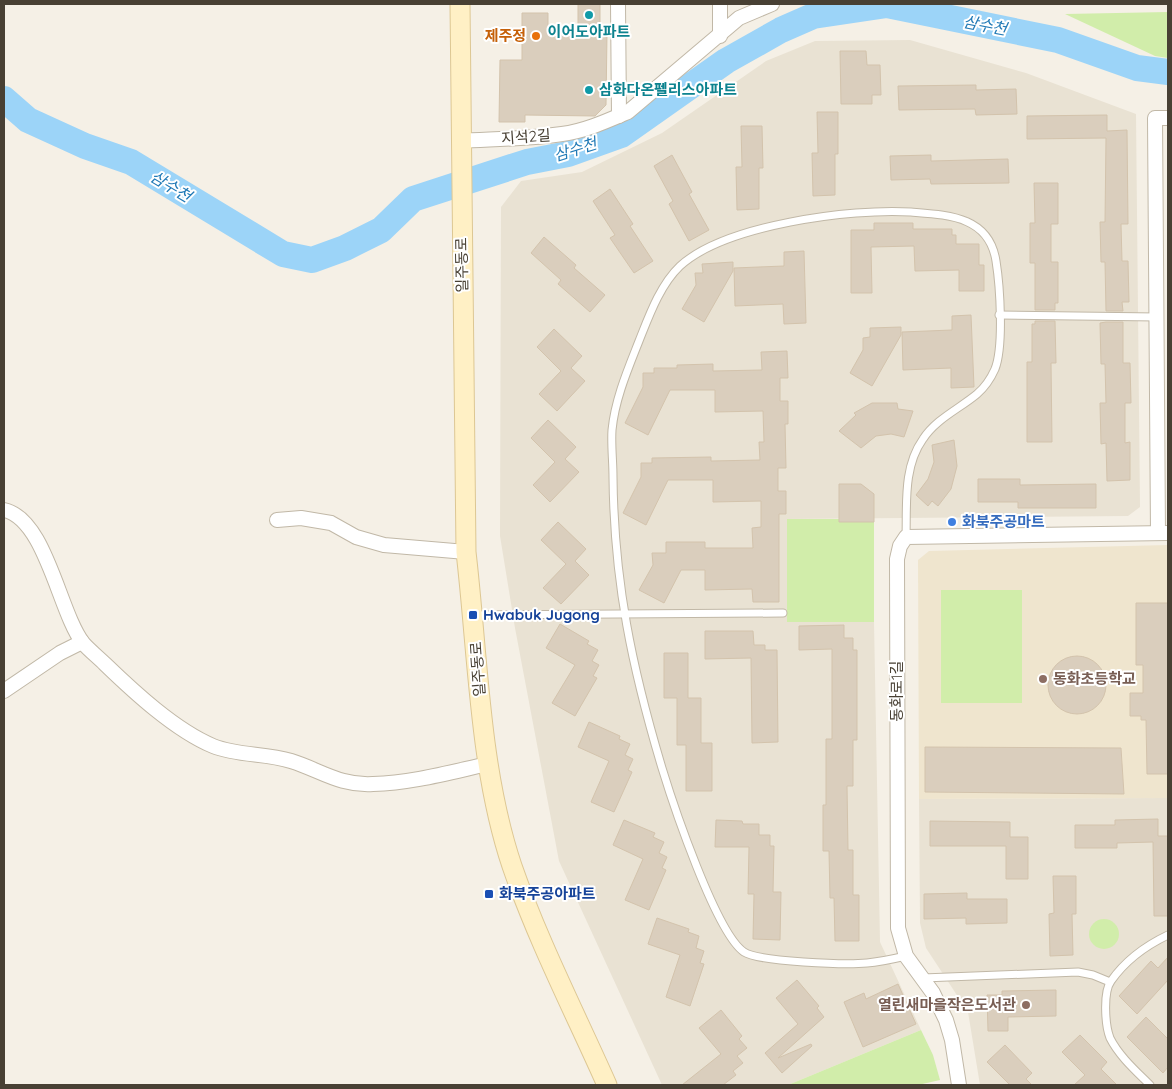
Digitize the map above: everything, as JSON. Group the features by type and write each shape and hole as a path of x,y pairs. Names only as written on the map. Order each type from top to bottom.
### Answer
{"main road":[{"path":"460,4 460,147"},
{"name":"일주동로","path":"460,147 466,552 482,723 488,764 512,865 536,926 607,1085"}],"street":[{"path":"618,4 619,116"},
{"path":"720,4 720,36"},
{"name":"지석2길","path":"460,147 562,134 596,126 628,112 739,18 772,4"},
{"path":"906,537 1163,533 1162,118"},
{"path":"4,510 11,511 26,525 37,542 49,564 65,607 82,642 124,682 178,725 212,746 235,752 290,760 343,782 353,783 372,784 422,778 488,764"},
{"path":"277,520 302,518 331,523 356,537 384,545 466,552"},
{"name":"동화로1길","path":"906,537 900,546 897,559 898,928 906,956 933,993 946,1020 952,1040 959,1085"},
{"path":"4,691 60,653 82,642"}],"lane":[{"path":"906,537 908,470 921,440 948,415 976,394 995,370 998,354 998,279 991,240 976,226 950,216 879,210 849,212 790,223 715,244 702,250 677,269 651,308 622,385 612,429 613,516 623,614 639,689 669,792 701,878 732,938 745,953 764,958 866,963 906,956"},
{"path":"999,315 1162,317"},
{"path":"473,615 783,613"},
{"path":"1150,1085 1126,1061 1111,1038 1106,1021 1110,982 1148,945 1168,935"},
{"path":"922,978 1078,972 1093,975 1110,982"}],"shaded area":[{"path":"910,40 1026,73 1136,114 1140,507 1128,516 787,519 787,621 874,622 880,942 921,1030 788,1085 662,1085 559,861 515,628 500,536 501,207 521,181 582,172 662,133 766,61 815,41"},
{"name":"동화초등학교","path":"1168,545 1168,798 919,799 918,560 929,551"},
{"path":"1168,798 1168,1085 980,1085 968,1012 926,948 920,923 919,799"}],"green space":[{"path":"1168,12 1168,58 1155,56 1065,14"},
{"path":"787,519 874,519 874,622 787,622"},
{"path":"941,590 1022,590 1022,703 941,703"},
{"path":"1104,919 1115,923 1119,934 1115,945 1104,949 1093,945 1089,934 1093,923"},
{"path":"921,1030 933,1055 940,1080 918,1085 788,1085"}],"building":[{"path":"578,4 600,4 600,33 607,33 606,105 595,116 525,115 525,122 499,122 500,60 522,60 522,13 548,13 548,34 578,33"},
{"path":"840,51 866,51 867,65 880,65 881,95 872,95 872,104 841,104"},
{"path":"976,85 976,90 1016,89 1017,114 976,115 975,109 899,110 898,86"},
{"path":"817,112 838,112 838,154 835,154 835,195 813,196 812,153 818,153"},
{"path":"1107,115 1107,131 1127,130 1128,224 1121,224 1122,261 1128,261 1129,302 1122,302 1123,311 1106,311 1105,262 1101,262 1100,222 1105,222 1106,138 1027,139 1027,116"},
{"path":"741,126 762,126 763,168 759,168 759,209 737,210 736,167 742,167"},
{"path":"672,155 692,192 689,194 709,230 689,241 669,204 673,201 654,166"},
{"path":"931,155 931,161 1008,159 1009,183 931,184 930,179 891,180 890,156"},
{"path":"1034,183 1058,183 1058,224 1051,224 1051,262 1058,262 1058,303 1055,303 1055,310 1035,310 1035,263 1030,263 1030,223 1035,223"},
{"path":"610,189 633,224 630,226 653,261 634,273 610,238 615,235 593,201"},
{"path":"874,223 913,223 913,229 952,229 952,235 956,235 956,244 979,244 979,265 984,265 984,291 959,291 959,270 915,271 914,246 871,247 872,293 851,293 851,230 874,230"},
{"path":"544,237 576,265 574,268 605,295 590,312 558,284 561,280 531,253"},
{"path":"804,251 806,323 784,324 783,304 735,306 734,268 784,266 784,252"},
{"path":"733,262 733,271 704,322 682,309 696,285 695,273 703,273 702,264"},
{"path":"971,315 974,387 951,388 951,368 903,370 902,332 952,330 952,316"},
{"path":"1035,321 1055,321 1056,363 1051,363 1052,442 1027,442 1027,362 1032,362 1032,324 1035,324"},
{"path":"1123,322 1123,363 1130,363 1131,403 1125,403 1125,443 1130,442 1130,480 1107,481 1106,443 1101,444 1100,403 1106,403 1105,364 1101,364 1100,323"},
{"path":"901,327 901,335 872,386 850,373 863,350 863,338 870,337 870,328"},
{"path":"554,329 582,356 571,368 585,381 557,411 539,394 561,371 537,347"},
{"path":"787,351 788,378 780,378 780,401 788,401 788,424 785,424 786,468 778,468 778,491 786,491 786,514 779,514 779,602 753,602 752,589 705,590 705,570 681,570 664,603 639,590 653,565 652,553 666,553 666,542 705,542 705,548 753,548 752,528 761,527 761,501 713,502 713,480 668,480 646,525 623,513 641,477 641,463 652,463 652,458 711,457 711,461 760,460 759,442 764,442 763,411 715,412 715,390 670,390 648,435 625,423 643,387 643,373 654,373 654,368 677,368 677,365 713,364 713,371 762,370 761,352"},
{"path":"872,403 897,403 898,409 913,411 904,437 891,434 876,436 861,448 839,431 856,415 854,413"},
{"path":"548,420 576,447 565,459 579,472 550,502 533,485 555,462 531,438"},
{"path":"954,440 957,466 951,489 938,506 932,501 928,506 916,495 928,479 934,462 932,445"},
{"path":"978,479 1020,479 1020,485 1096,484 1096,508 1018,508 1018,502 978,502"},
{"path":"839,484 861,484 874,494 874,522 839,522"},
{"path":"558,522 586,549 575,561 589,575 561,604 543,588 566,564 541,540"},
{"path":"1136,603 1168,603 1168,774 1147,774 1146,720 1141,720 1141,716 1130,716 1130,693 1143,693 1143,665 1136,665"},
{"path":"560,624 589,641 587,644 598,650 592,661 599,665 593,676 597,678 575,716 552,703 575,665 546,648"},
{"path":"844,625 844,638 853,638 853,650 857,650 857,740 853,740 853,786 847,786 848,850 853,850 853,895 859,895 859,941 835,941 834,898 830,898 829,851 823,851 823,805 826,805 826,739 832,739 832,649 799,650 799,626"},
{"path":"705,631 753,631 754,645 765,645 765,650 777,650 778,742 752,743 751,658 705,659"},
{"path":"664,653 688,653 688,698 701,698 701,743 712,743 712,791 686,791 686,745 677,745 677,698 664,698"},
{"path":"1077,656 1088,658 1101,669 1106,685 1104,696 1093,709 1077,714 1066,712 1053,701 1048,685 1050,674 1061,661"},
{"path":"589,722 620,736 619,739 630,744 625,755 633,759 628,770 632,772 614,812 591,802 609,761 578,747"},
{"path":"925,747 1121,748 1124,794 925,792"},
{"path":"1158,819 1158,836 1168,836 1168,916 1154,916 1153,842 1117,843 1117,848 1075,848 1075,825 1115,825 1115,820"},
{"path":"624,820 655,833 653,837 664,842 659,853 667,857 662,868 666,870 649,910 625,900 643,859 613,845"},
{"path":"716,820 759,824 759,835 770,835 770,846 774,846 773,892 781,892 780,940 753,939 754,894 748,894 749,847 715,847"},
{"path":"930,821 1010,822 1010,837 1028,837 1028,879 1006,879 1006,846 930,846"},
{"path":"1053,876 1076,876 1076,914 1072,914 1073,955 1050,956 1049,914 1054,913"},
{"path":"967,893 967,899 1007,899 1007,923 966,924 966,918 924,919 924,894"},
{"path":"657,918 689,929 688,932 699,936 696,948 704,951 700,963 704,964 690,1006 666,997 680,955 648,944"},
{"path":"1168,957 1168,980 1137,1014 1119,996 1151,961 1158,968"},
{"path":"797,980 819,1006 817,1008 824,1017 778,1058 811,1044 812,1046 782,1073 765,1053 798,1024 776,998"},
{"path":"898,984 916,1024 863,1047 844,1002 864,993 866,999"},
{"path":"1056,990 1056,1016 1008,1017 1008,1031 988,1031 987,995 1002,995 1002,991"},
{"path":"721,1010 742,1036 739,1039 747,1048 737,1056 743,1063 733,1071 736,1075 723,1085 682,1085 721,1054 699,1028"},
{"path":"1146,1017 1168,1039 1168,1067 1163,1073 1127,1037"},
{"path":"1080,1035 1107,1062 1101,1069 1117,1085 1074,1085 1085,1075 1062,1052"},
{"path":"1005,1045 1032,1073 1026,1079 1032,1085 1010,1085 987,1062"}],"waterway":[{"name":"삼수천","path":"4,99 28,120 85,146 131,162 283,254 312,260 345,248 381,230 413,199 527,162 568,154 621,135 726,61 781,30 813,16 887,5 1058,40 1137,68 1168,72"}],"place":[{"name":"이어도아파트","path":"589,15"},
{"name":"제주정","path":"536,36"},
{"name":"삼화다온펠리스아파트","path":"589,90"},
{"name":"화북주공마트","path":"952,522"},
{"name":"Hwabuk Jugong","path":"473,615"},
{"name":"동화초등학교","path":"1043,679"},
{"name":"화북주공아파트","path":"489,894"},
{"name":"열린새마을작은도서관","path":"1026,1005"}]}
